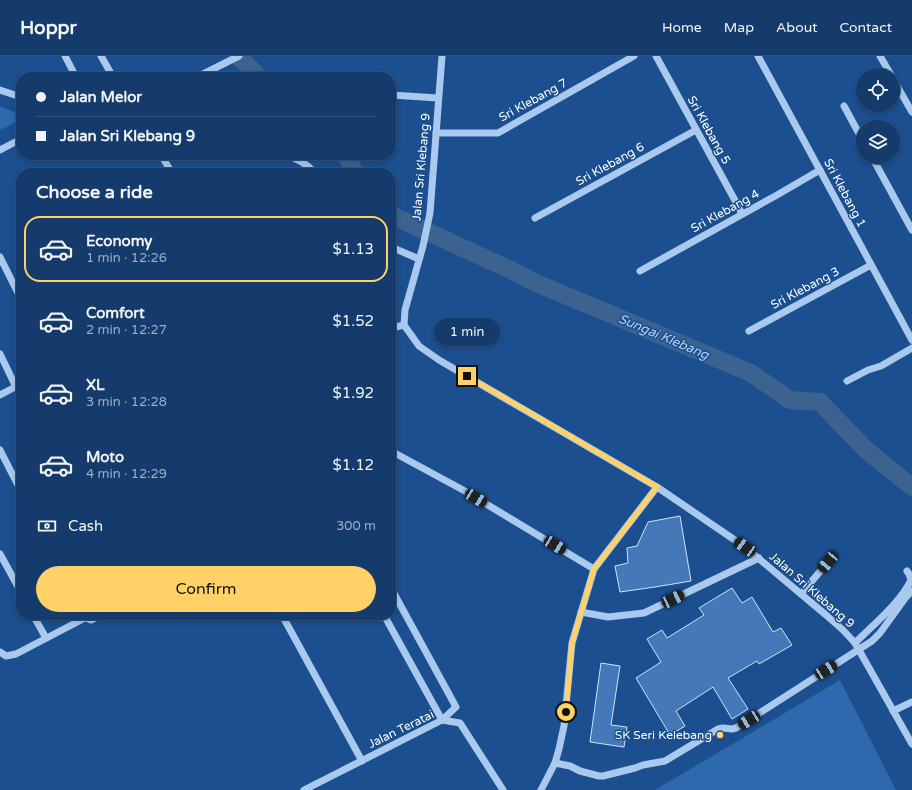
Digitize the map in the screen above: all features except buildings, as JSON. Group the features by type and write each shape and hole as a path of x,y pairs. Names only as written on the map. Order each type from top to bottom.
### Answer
{"street":[{"path":"65,56 73,72"},
{"path":"101,56 110,72"},
{"path":"208,72 239,56"},
{"name":"Jalan Sri Klebang 9","path":"442,56 430,213 406,310 404,324 419,346 440,360 657,487 759,558 843,630 855,643 912,744"},
{"name":"Sri Klebang 7","path":"436,133 498,133 634,56"},
{"name":"Sri Klebang 5","path":"656,56 738,204 742,214"},
{"name":"Sri Klebang 1","path":"758,56 912,340"},
{"path":"880,56 887,68"},
{"path":"0,90 16,95"},
{"path":"900,91 912,112"},
{"path":"396,96 438,98"},
{"path":"844,106 856,128"},
{"name":"Sri Klebang 6","path":"535,218 696,130"},
{"path":"0,150 16,142"},
{"path":"300,160 310,168"},
{"path":"876,164 912,230"},
{"name":"Sri Klebang 4","path":"640,271 820,170"},
{"path":"396,249 419,259"},
{"path":"0,257 16,289"},
{"name":"Sri Klebang 3","path":"749,331 872,265"},
{"path":"396,326 404,324"},
{"path":"847,380 868,370 881,366 912,348"},
{"path":"0,354 16,379"},
{"path":"0,395 16,387"},
{"path":"0,450 16,481"},
{"path":"396,454 463,490 594,569"},
{"path":"541,790 555,763 559,749 564,726 572,643 594,569 657,487"},
{"path":"0,554 16,583"},
{"path":"581,612 608,617 644,613 759,558"},
{"path":"801,594 828,562"},
{"path":"855,643 886,612 907,588 911,580 907,571"},
{"path":"555,763 570,766 580,771 599,776 665,761 718,729 734,729 876,638 912,591"},
{"path":"387,620 442,720 456,708 396,597"},
{"path":"36,620 46,638"},
{"path":"3,654 16,654 80,620"},
{"path":"285,620 362,761"},
{"path":"893,711 912,702"},
{"name":"Jalan Teratai","path":"304,790 442,720 460,723 503,790"}],"shaded area":[{"path":"0,107 16,112 16,122 0,130"},
{"path":"840,680 896,790 655,790"}],"waterway":[{"name":"Sungai Klebang","path":"238,56 254,72"},
{"name":"Sungai Klebang","path":"348,160 352,168"},
{"name":"Sungai Klebang","path":"396,217 536,283 751,373 790,400 820,402 865,449 912,487"}],"place":[{"name":"SK Seri Kelebang","path":"720,735"}],"route":[{"path":"467,376 657,487 594,569 572,643 566,712"}]}
